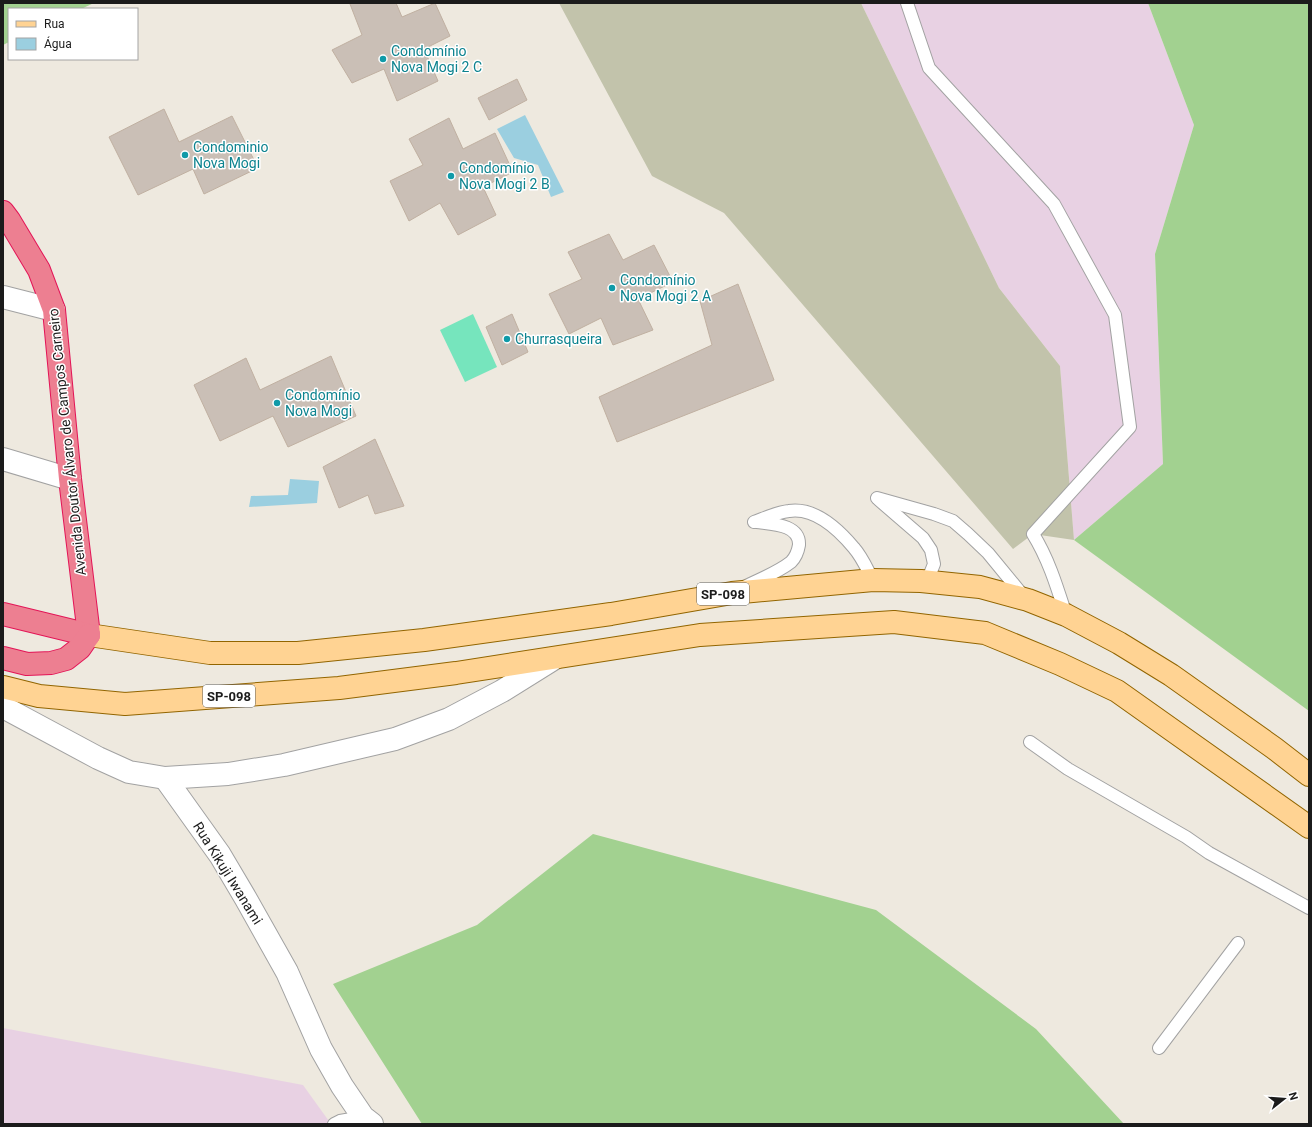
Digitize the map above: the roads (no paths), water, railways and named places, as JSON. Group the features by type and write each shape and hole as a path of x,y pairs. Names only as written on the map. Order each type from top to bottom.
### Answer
{"highway":[{"name":"Avenida Doutor Álvaro de Campos Carneiro","path":"3,212 39,270 54,310 70,479 89,635"},
{"name":"SP-098","path":"3,614 89,635"},
{"path":"3,658 27,664 51,663 66,659 80,648 89,635"}],"main road":[{"name":"SP-098","path":"89,635 210,653 298,653 455,635 611,614 732,593 873,580 921,581 980,587 1028,600 1066,615 1119,643 1171,675 1274,748 1309,775"},
{"name":"SP-098","path":"3,687 39,696 126,704 338,688 456,673 700,635 894,622 985,633 1060,664 1117,691 1309,827"}],"street":[{"path":"3,297 54,310"},
{"path":"3,459 70,479"},
{"path":"3,707 98,758 129,772 165,778 228,774 284,765 395,739 449,719 502,690 555,658"},
{"name":"Rua Kikuji Iwanami","path":"165,778 220,855 287,972 321,1049 342,1086 368,1120"}],"lane":[{"path":"907,3 929,68 1054,204 1115,314 1130,427 1033,534 1043,549 1053,573 1066,615"},
{"path":"921,581 930,574 934,564 931,550 923,538 877,498 953,521 988,553 1028,600"},
{"path":"732,593 780,569 792,560 798,550 799,540 795,532 786,527 754,522 789,511 804,511 819,516 855,549 873,580"},
{"path":"1030,742 1068,769 1186,837 1209,852 1309,908"},
{"path":"1159,1048 1238,943"},
{"path":"334,1124 340,1121 368,1120"}],"water":[{"path":"525,115 564,192 551,197 538,165 514,158 497,129"},
{"path":"290,479 319,481 317,503 249,507 251,496 288,495"}],"place":[{"name":"Condomínio Nova Mogi 2 C","path":"383,59"},
{"name":"Condominio Nova Mogi","path":"185,155"},
{"name":"Condomínio Nova Mogi 2 B","path":"451,176"},
{"name":"Condomínio Nova Mogi 2 A","path":"612,288"},
{"name":"Churrasqueira","path":"507,339"},
{"name":"Condomínio Nova Mogi","path":"277,403"}]}
